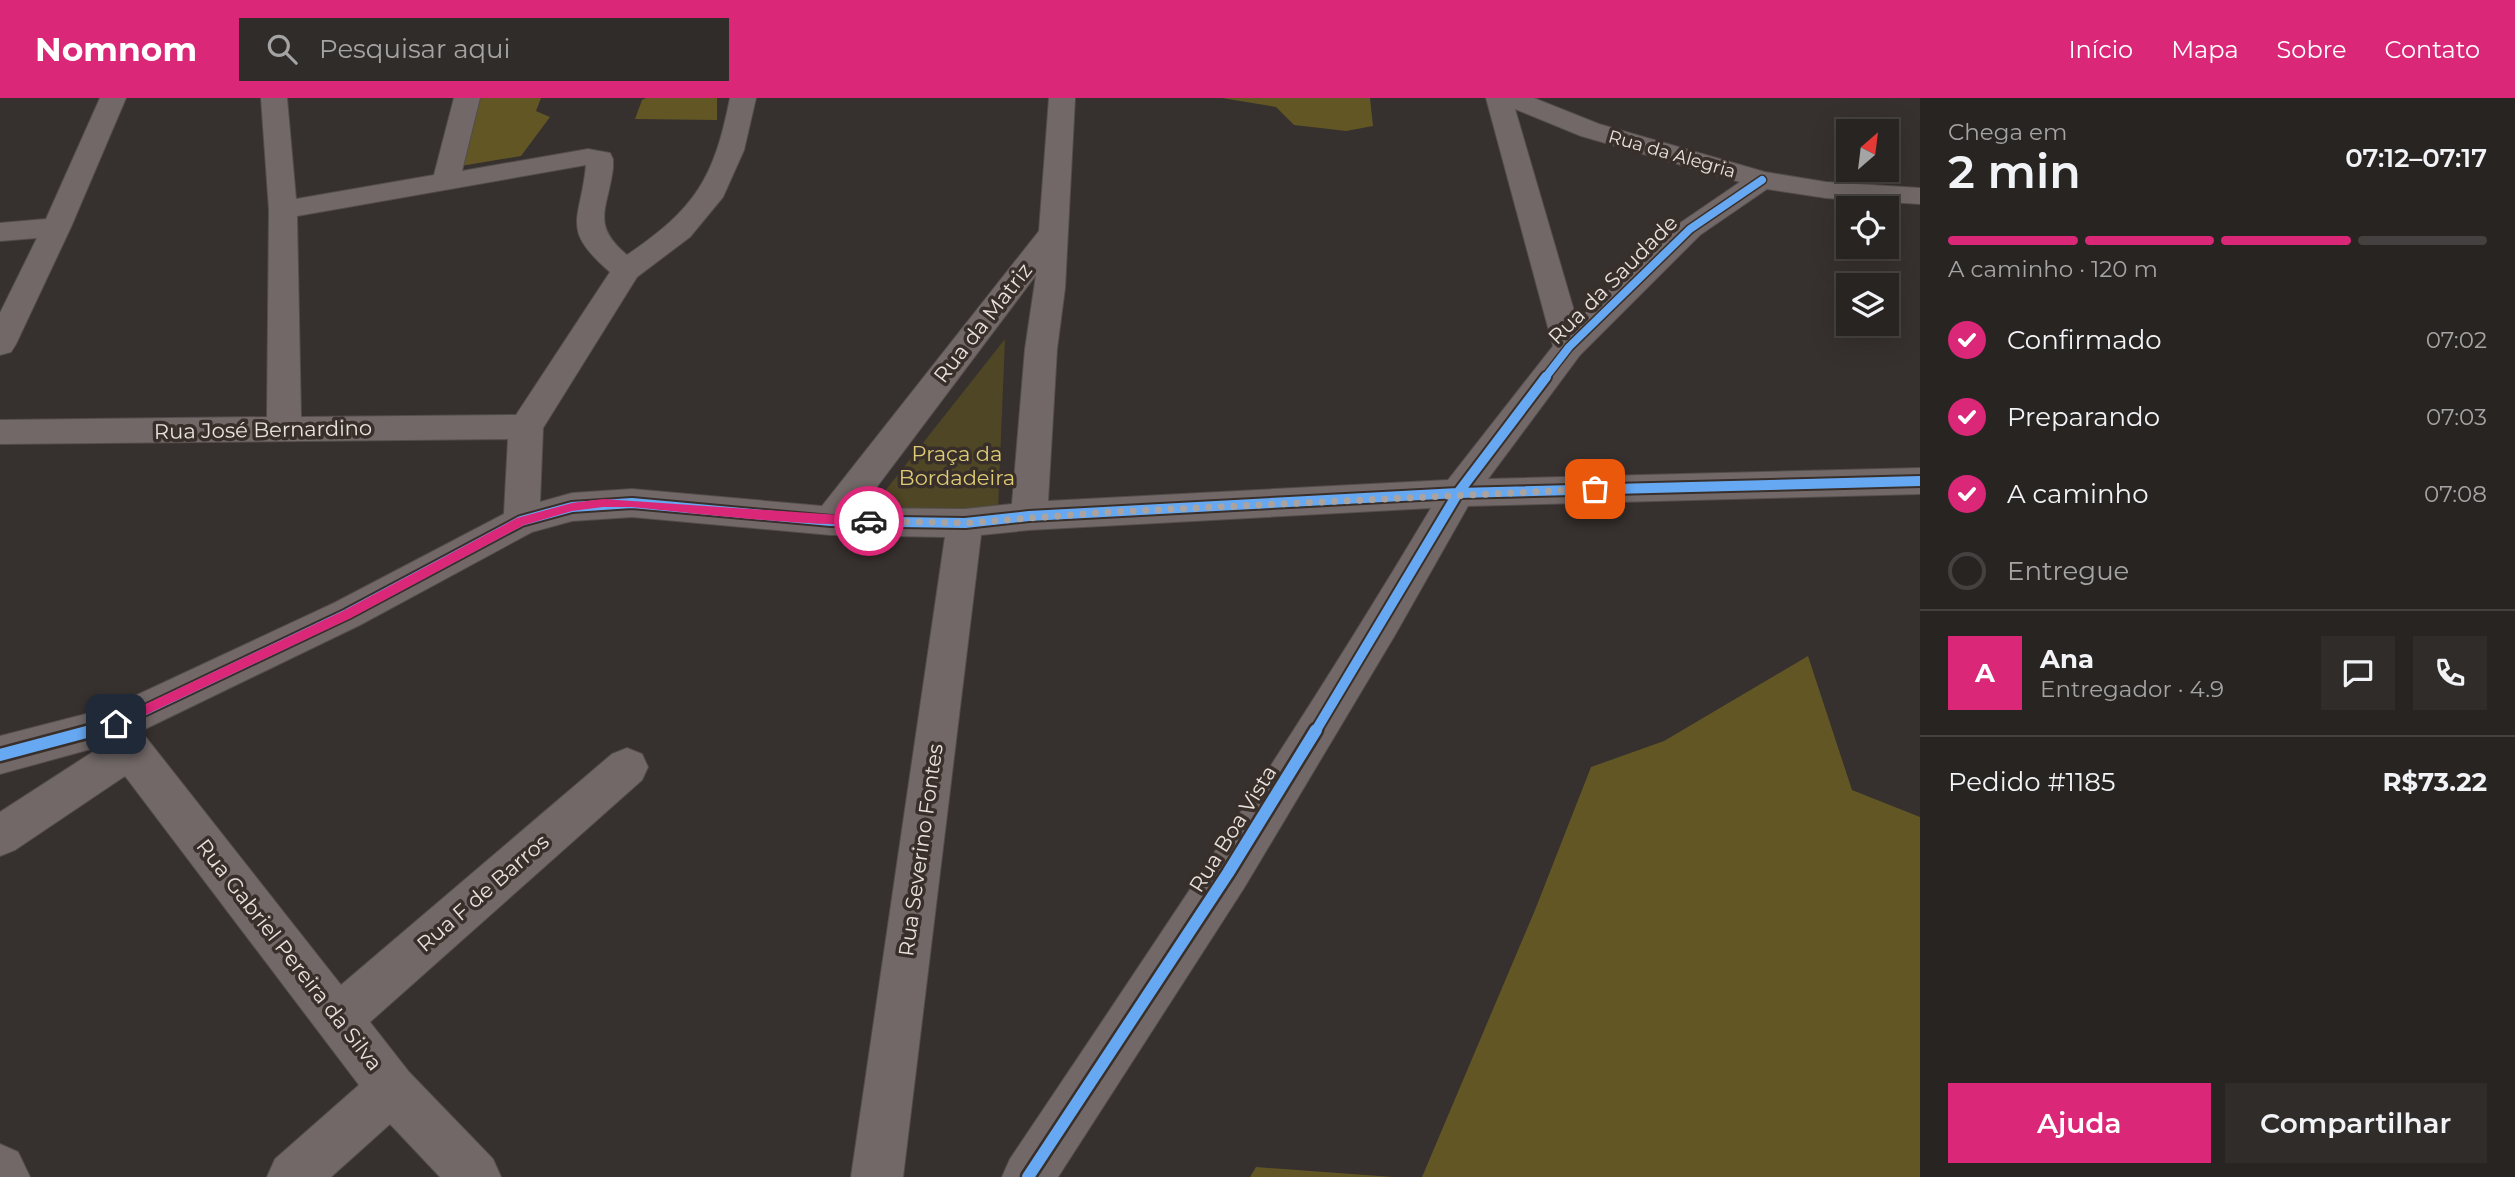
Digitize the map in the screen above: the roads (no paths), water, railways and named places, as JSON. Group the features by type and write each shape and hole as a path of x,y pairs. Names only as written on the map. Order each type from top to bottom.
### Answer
{"street":[{"path":"0,344 57,227 113,98"},
{"path":"274,98 283,210 284,430"},
{"path":"446,181 467,98"},
{"path":"521,521 526,427 626,270 688,223 710,196 726,167 743,98"},
{"path":"1030,516 1041,349 1050,288 1062,98"},
{"name":"Rua da Saudade","path":"1499,98 1569,347"},
{"name":"Rua da Alegria","path":"1513,98 1556,107 1762,180 1825,190 1920,196"},
{"path":"283,210 588,157 598,158 601,163 589,221 592,234 626,270"},
{"name":"Rua da Saudade","path":"1458,494 1569,347 1690,229 1762,180"},
{"path":"0,232 57,227"},
{"name":"Rua da Matriz","path":"831,521 1053,232"},
{"name":"Rua José Bernardino","path":"0,432 526,427"},
{"path":"0,836 123,737 521,521 572,507 603,503 831,521 965,523 1030,516 1458,494 1920,481"},
{"name":"Rua Boa Vista","path":"1028,1177 1228,873 1382,624 1458,494"},
{"name":"Rua Severino Fontes","path":"877,1177 965,523"},
{"path":"0,755 123,737"},
{"name":"Rua Gabriel Pereira da Silva","path":"123,737 392,1089 475,1177"},
{"name":"Rua F de Barros","path":"338,1018 627,767"},
{"path":"293,1177 392,1089"},
{"path":"0,1170 4,1177"}],"park label":[{"name":"Praça da Bordadeira","path":"957,466"}]}
